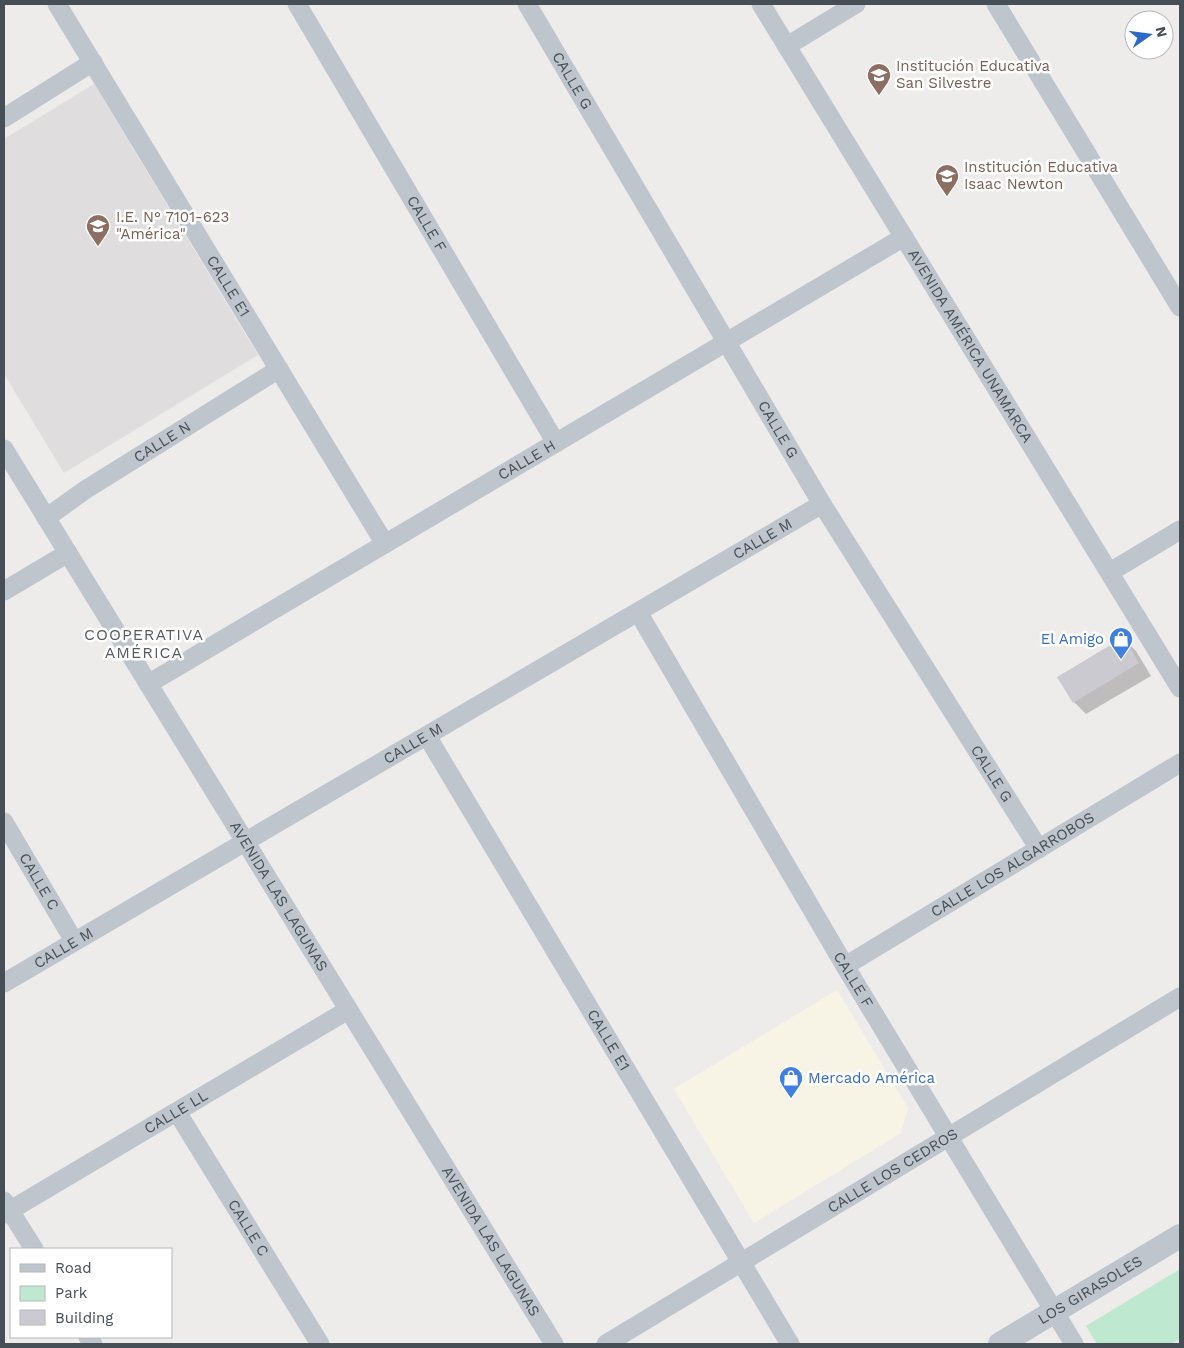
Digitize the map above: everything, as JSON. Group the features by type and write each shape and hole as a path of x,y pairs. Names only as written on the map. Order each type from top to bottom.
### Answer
{"street":[{"name":"CALLE E1","path":"57,4 385,544"},
{"name":"CALLE F","path":"297,4 556,443"},
{"name":"CALLE G","path":"527,4 822,504 1039,849"},
{"name":"AVENIDA AMÉRICA UNAMARCA","path":"761,4 1180,688"},
{"path":"787,46 856,4"},
{"path":"996,4 1180,307"},
{"path":"4,118 93,62"},
{"name":"CALLE H","path":"148,684 727,344 904,237"},
{"name":"CALLE N","path":"46,518 86,490 279,369"},
{"name":"AVENIDA LAS LAGUNAS","path":"4,449 554,1344"},
{"name":"CALLE M","path":"4,983 822,504"},
{"path":"1110,572 1180,530"},
{"path":"4,592 68,553"},
{"name":"CALLE F","path":"638,612 948,1138 1074,1344"},
{"name":"CALLE E1","path":"427,736 790,1344"},
{"name":"CALLE LOS ALGARROBOS","path":"846,966 1180,763"},
{"name":"CALLE C","path":"4,822 74,941"},
{"name":"CALLE LOS CEDROS","path":"606,1344 1180,997"},
{"name":"CALLE LL","path":"6,1208 177,1112 348,1010"},
{"name":"CALLE C","path":"177,1112 320,1344"},
{"path":"6,1208 33,1248"},
{"name":"LOS GIRASOLES","path":"1000,1344 1180,1236"}],"shaded area":[{"name":"I.E. N° 7101-623 \"América\"","path":"94,84 258,355 64,473 4,374 4,139"},
{"name":"Mercado América","path":"837,990 908,1108 901,1133 754,1223 674,1089"}],"green space":[{"path":"1180,1269 1180,1339 1171,1344 1097,1344 1086,1326"}],"building":[{"path":"1124,637 1139,663 1073,703 1057,677"}],"place":[{"name":"Institución Educativa San Silvestre","path":"879,96"},
{"name":"Institución Educativa Isaac Newton","path":"947,197"},
{"name":"I.E. N° 7101-623 \"América\"","path":"98,247"},
{"name":"El Amigo","path":"1121,660"},
{"name":"Mercado América","path":"791,1099"}],"district":[{"name":"COOPERATIVA AMÉRICA","path":"144,643"}]}
